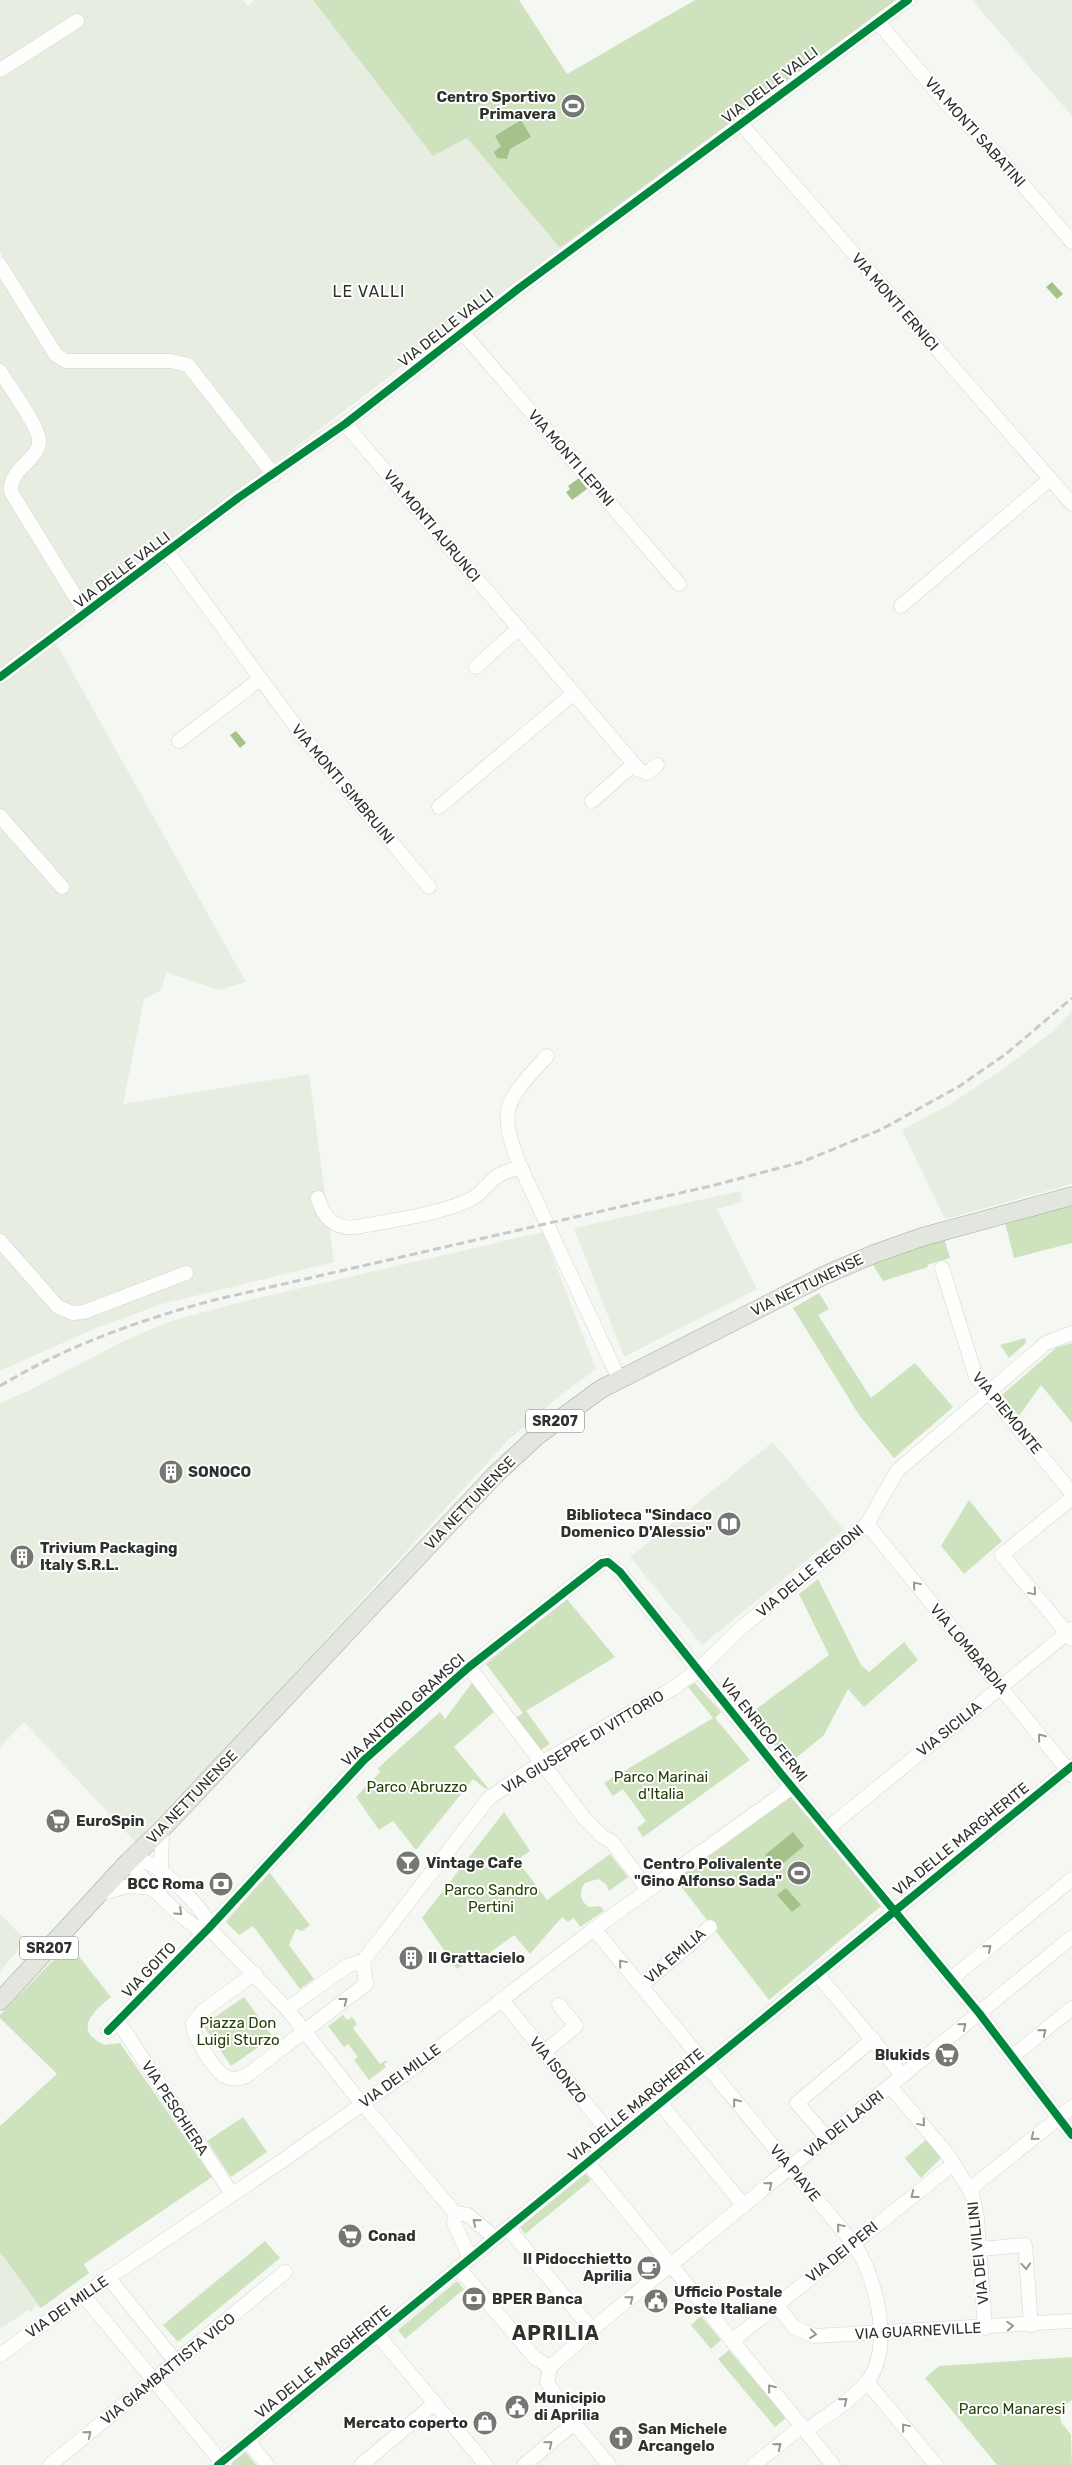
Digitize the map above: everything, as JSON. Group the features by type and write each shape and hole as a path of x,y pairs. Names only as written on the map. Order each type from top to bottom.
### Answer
{"main road":[{"name":"VIA NETTUNENSE","path":"0,2001 130,1860 162,1829 521,1449 567,1412 619,1379 825,1275 874,1254 922,1237 1072,1196"}],"street":[{"name":"VIA DELLE VALLI","path":"0,677 168,554 238,498 274,475 345,424 518,289 908,0"},
{"path":"0,70 77,21"},
{"name":"VIA MONTI SABATINI","path":"878,22 947,104 994,151 1072,242"},
{"name":"VIA MONTI ERNICI","path":"741,124 1072,504"},
{"path":"0,265 56,356 66,361 171,361 188,366 274,475"},
{"name":"VIA MONTI LEPINI","path":"463,332 678,584"},
{"path":"0,370 35,428 39,441 36,451 14,476 11,492 86,614"},
{"name":"VIA MONTI AURUNCI","path":"345,424 634,764"},
{"path":"901,606 1050,479"},
{"name":"VIA MONTI SIMBRUINI","path":"168,554 304,739 429,887"},
{"path":"476,667 519,628"},
{"path":"179,741 260,679"},
{"path":"439,807 574,693"},
{"path":"592,802 634,764 641,771 647,773 657,765"},
{"path":"0,816 62,887"},
{"path":"547,1056 515,1092 508,1107 507,1130 521,1168 619,1379"},
{"path":"318,1198 324,1214 332,1222 344,1227 357,1227 456,1206 476,1196 498,1174 521,1168"},
{"path":"0,1241 58,1306 73,1313 84,1312 186,1273"},
{"name":"VIA PIEMONTE","path":"942,1268 970,1365 976,1377 1072,1493"},
{"name":"VIA DELLE REGIONI","path":"698,1670 741,1628 866,1524 897,1471 1046,1343 1072,1333"},
{"path":"1070,1633 1002,1555 1072,1498"},
{"name":"VIA LOMBARDIA","path":"866,1524 1071,1770"},
{"name":"VIA ANTONIO GRAMSCI","path":"209,1928 364,1760 469,1667 602,1563 610,1562 614,1565"},
{"name":"VIA ENRICO FERMI","path":"614,1565 827,1829 979,2013 1072,2135"},
{"name":"VIA SICILIA","path":"827,1829 1070,1633"},
{"path":"469,1667 584,1818 602,1836 612,1842 648,1890"},
{"name":"VIA GIUSEPPE DI VITTORIO","path":"288,2008 347,1966 362,1962 489,1798 541,1763 672,1689 698,1670"},
{"name":"VIA DELLE MARGHERITE","path":"221,2464 458,2267 894,1911 1071,1770"},
{"name":"VIA DEI MILLE","path":"0,2355 108,2277 363,2104 594,1929 792,1786"},
{"path":"161,1871 162,1829"},
{"path":"130,1860 149,1863 161,1871 203,1912 210,1922 209,1928"},
{"path":"130,1860 153,1888 196,1926 209,1928 288,2008 363,2104 455,2213 468,2215 495,2238"},
{"path":"951,1979 1072,1879"},
{"path":"99,1894 128,1886 153,1888"},
{"name":"VIA EMILIA","path":"641,1986 710,1927"},
{"name":"VIA GOITO","path":"113,2026 209,1928"},
{"name":"VIA PIAVE","path":"594,1929 853,2243 871,2276 880,2332 878,2360 867,2382 754,2465"},
{"name":"VIA DEI LAURI","path":"550,2367 592,2330 1072,1937"},
{"path":"254,1973 203,2011 193,2023 197,2038 219,2072 229,2078 243,2077 366,1984 362,1962"},
{"path":"818,1974 903,2076"},
{"name":"VIA ISONZO","path":"502,2000 615,2140"},
{"path":"544,2052 576,2026 559,2004"},
{"path":"1013,2056 1072,2008"},
{"name":"VIA PESCHIERA","path":"113,2026 232,2194"},
{"path":"827,2138 797,2102 873,2040"},
{"name":"VIA DEI VILLINI","path":"890,2086 948,2155 952,2164 970,2189 976,2208 985,2328"},
{"path":"660,2103 744,2206"},
{"path":"970,2189 1072,2107"},
{"path":"588,2162 833,2465"},
{"name":"VIA DEI PERI","path":"732,2340 952,2164"},
{"path":"455,2213 454,2223 470,2258"},
{"path":"508,2228 592,2330"},
{"path":"979,2248 1025,2245 1031,2325"},
{"path":"458,2267 535,2358 550,2367 547,2382 574,2423 609,2465"},
{"name":"VIA GIAMBATTISTA VICO","path":"50,2465 285,2272"},
{"path":"108,2277 176,2362"},
{"path":"83,2295 221,2464"},
{"name":"VIA GUARNEVILLE","path":"776,2305 794,2328 808,2335 985,2328 1072,2321"},
{"path":"378,2335 486,2465"},
{"path":"867,2382 936,2465"},
{"path":"361,2465 435,2403"},
{"path":"524,2465 574,2423"},
{"path":"248,2441 267,2465"}],"shaded area":[{"path":"0,0 243,0 247,6 255,0 313,0 433,156 467,138 560,248 49,633 0,667 0,266 5,262 0,252"},
{"path":"972,0 1072,0 1072,116 1025,62"},
{"path":"521,120 531,137 510,149 507,159 497,158 494,152 501,146 495,136"},
{"path":"1052,282 1063,294 1057,299 1046,287"},
{"path":"579,478 587,489 572,500 566,492 570,489 568,486"},
{"path":"56,643 246,982 219,990 166,972 161,990 144,999 123,1104 309,1074 334,1262 162,1304 96,1328 0,1371 0,683"},
{"path":"236,731 246,743 240,748 230,735"},
{"path":"1072,1011 1072,1184 945,1219 902,1130 947,1106 1002,1070 1052,1032"},
{"path":"740,1191 742,1202 717,1209 757,1289 624,1357 574,1228"},
{"path":"543,1232 596,1369 566,1391 509,1439 265,1706 135,1842 24,1722 0,1747 0,1403 30,1390 124,1341 168,1322 237,1303"},
{"path":"773,1442 844,1530 702,1645 630,1557"},
{"path":"793,1832 804,1846 776,1869 765,1855"},
{"path":"786,1888 801,1905 792,1912 777,1895"},
{"path":"0,1914 26,1941 0,1971"},
{"path":"0,2252 41,2308 35,2305 32,2312 28,2310 0,2329"}],"green space":[{"name":"Centro Sportivo Primavera","path":"313,0 519,0 567,74 695,0 896,0 560,248 467,138 433,156"},
{"path":"1072,1203 1072,1243 1014,1258 1005,1223"},
{"path":"943,1235 950,1258 927,1265 928,1267 883,1281 869,1259"},
{"path":"819,1293 829,1309 818,1315 871,1398 915,1363 953,1407 894,1458 859,1415 793,1308"},
{"path":"1025,1338 1026,1343 1009,1358 1000,1345"},
{"path":"1072,1343 1072,1423 1041,1385 1019,1416 1002,1395 1057,1347"},
{"path":"969,1500 1002,1541 964,1574 941,1546"},
{"path":"818,1579 861,1665 869,1672 904,1642 918,1660 864,1707 848,1689 824,1735 790,1763 748,1715 829,1655 799,1594"},
{"path":"566,1598 615,1657 526,1711 550,1744 541,1750 516,1718 523,1713 486,1664"},
{"name":"Parco Abruzzo","path":"472,1683 494,1712 454,1747 488,1788 486,1789 473,1779 416,1850 393,1821 379,1830 356,1797 380,1772 378,1768 440,1712 445,1719"},
{"name":"Parco Marinai d'Italia","path":"695,1683 721,1712 715,1718 750,1760 643,1837 637,1828 646,1821 623,1789 613,1796 604,1783 713,1718 688,1687"},
{"path":"791,1796 881,1906 769,2000 676,1880"},
{"name":"Parco Sandro Pertini","path":"504,1812 530,1851 517,1860 547,1900 610,1854 628,1877 609,1891 606,1884 598,1879 585,1883 581,1893 584,1902 589,1907 600,1906 604,1911 580,1927 574,1918 568,1922 562,1917 530,1954 514,1935 480,1960 474,1957 457,1969 422,1918"},
{"path":"269,1872 310,1925 302,1931 296,1929 289,1945 314,1979 300,1989 253,1926 239,1935 226,1922"},
{"path":"69,1944 111,1997 92,2015 88,2027 89,2034 105,2045 120,2043 212,2177 84,2264 89,2273 41,2308 0,2252 0,2126 57,2074 0,2018 0,2015"},
{"name":"Piazza Don Luigi Sturzo","path":"244,1997 273,2037 231,2066 203,2025"},
{"path":"343,2015 347,2020 352,2017 357,2024 353,2028 380,2064 386,2060 387,2062 384,2064 386,2067 369,2080 354,2060 358,2057 348,2044 344,2047 328,2026"},
{"path":"243,2117 267,2152 231,2177 207,2141"},
{"path":"927,2139 941,2158 921,2178 905,2158"},
{"path":"585,2173 591,2180 525,2234 520,2227"},
{"path":"265,2241 280,2258 178,2342 163,2325"},
{"path":"457,2281 464,2289 405,2339 398,2330"},
{"path":"701,2316 721,2340 711,2349 691,2325"},
{"path":"729,2350 786,2418 775,2427 718,2359"},
{"name":"Parco Manaresi","path":"1072,2357 1072,2400 1059,2410 1061,2422 1071,2435 1072,2465 997,2465 925,2378 939,2366"},
{"path":"243,2449 256,2465 233,2465 230,2462"}],"railway":[{"path":"0,1386 77,1346 131,1325 214,1300 715,1185 802,1162 882,1129 958,1087 1006,1054 1072,998"}],"cycle path":[{"path":"0,677 238,498 345,424 518,289 908,0"},
{"path":"108,2031 209,1928 364,1760 469,1667 602,1563 608,1562 620,1572 782,1775 979,2013 1072,2135"},
{"path":"218,2465 1072,1766"}],"place":[{"name":"Centro Sportivo Primavera","path":"573,106"},
{"name":"SONOCO","path":"171,1472"},
{"name":"Biblioteca \"Sindaco Domenico D'Alessio\"","path":"729,1524"},
{"name":"Trivium Packaging Italy S.R.L.","path":"22,1557"},
{"name":"EuroSpin","path":"58,1821"},
{"name":"Vintage Cafe","path":"408,1863"},
{"name":"Centro Polivalente \"Gino Alfonso Sada\"","path":"799,1873"},
{"name":"BCC Roma","path":"221,1884"},
{"name":"Il Grattacielo","path":"411,1958"},
{"name":"Blukids","path":"947,2055"},
{"name":"Conad","path":"350,2236"},
{"name":"Il Pidocchietto Aprilia","path":"649,2268"},
{"name":"BPER Banca","path":"474,2299"},
{"name":"Ufficio Postale Poste Italiane","path":"656,2301"},
{"name":"Municipio di Aprilia","path":"517,2407"},
{"name":"Mercato coperto","path":"485,2423"},
{"name":"San Michele Arcangelo","path":"621,2438"}],"district":[{"name":"LE VALLI","path":"369,291"},
{"name":"APRILIA","path":"556,2333"}]}
